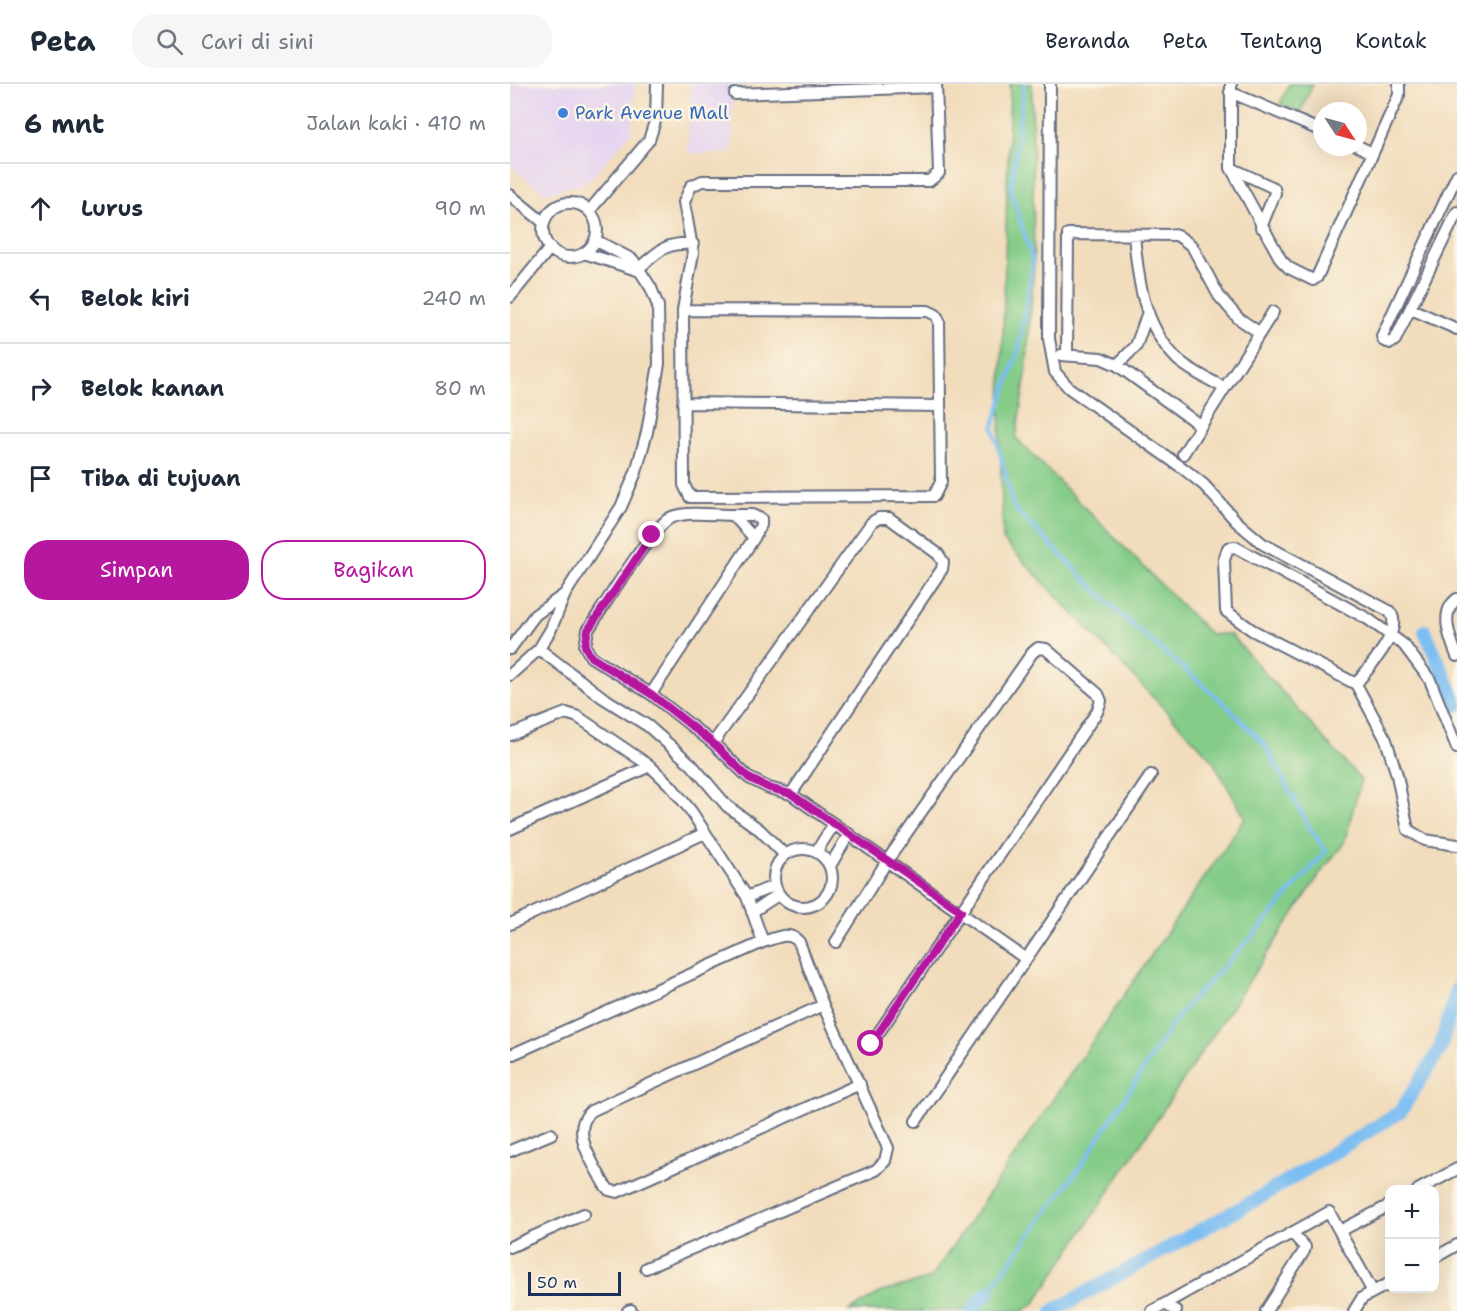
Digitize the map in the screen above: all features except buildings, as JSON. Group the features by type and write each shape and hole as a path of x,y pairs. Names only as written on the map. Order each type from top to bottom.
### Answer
{"street":[{"path":"590,210 649,140 656,118 657,84"},
{"path":"1050,84 1050,354 1055,372 1069,388 1204,485 1249,534 1389,611 1395,617 1391,636 1356,684"},
{"path":"1313,127 1231,88 1231,168 1261,226 1285,264 1310,280 1315,279 1399,95 1399,84"},
{"path":"683,310 933,313 939,321 941,482 934,496 695,499 686,494 684,485 683,310 693,244 684,201 691,186 702,182 934,179 939,173 936,85 735,94"},
{"path":"1367,151 1372,153"},
{"path":"1231,168 1274,188 1275,193 1261,226"},
{"path":"1457,175 1396,303 1383,336 1384,341 1394,342 1457,212"},
{"path":"510,195 543,222 545,240 550,248 566,257 584,253 637,270"},
{"path":"543,222 555,207 563,203 582,205 590,210 597,224 595,240 584,253"},
{"path":"1067,355 1068,234 1170,233 1184,238 1192,246 1220,296 1238,318 1260,333"},
{"path":"1134,235 1140,294 1148,312 1178,359 1224,388"},
{"path":"510,675 539,649 551,629 565,594 621,507 636,472 647,432 659,364 658,306 651,288 637,270 633,260 595,240"},
{"path":"637,270 663,248 675,243 693,244"},
{"path":"510,297 550,248"},
{"path":"1411,309 1457,329"},
{"path":"1118,365 1136,346 1148,312"},
{"path":"1183,454 1273,312"},
{"path":"1050,354 1101,358 1118,365 1201,426"},
{"path":"683,403 940,406"},
{"path":"651,694 754,538 761,525 761,519 752,515 689,514 666,520 652,535 588,630 585,646 591,657 651,694 713,743 749,778 769,788 791,794 961,911 1026,959"},
{"path":"733,515 754,538"},
{"path":"713,743 872,522 879,518 889,518 938,554 942,569 791,794"},
{"path":"1457,748 1430,680 1411,652 1357,613 1234,547 1227,548 1224,560 1226,611 1252,630 1356,684 1386,740 1397,775 1408,830 1425,840 1457,845"},
{"path":"510,649 535,615 565,594"},
{"path":"1457,599 1450,606 1448,616 1448,633 1457,656"},
{"path":"836,942 887,861 1032,653 1038,648 1046,649 1098,694 1101,704 871,1044"},
{"path":"539,649 602,698 648,726 692,765 727,806 760,830 785,855"},
{"path":"510,735 566,712 578,717 650,766 691,811 747,897 764,942"},
{"path":"510,829 650,766"},
{"path":"916,1121 1151,775"},
{"path":"816,852 834,824"},
{"path":"510,924 705,833"},
{"path":"830,866 816,852 800,849 785,855 775,869 776,890 794,906 813,906 821,901 831,885 830,866 849,834"},
{"path":"747,897 776,890"},
{"path":"752,912 776,890"},
{"path":"513,1054 764,942 786,935 796,939 823,1005 888,1148 881,1166 646,1268"},
{"path":"823,1005 591,1111 586,1116 580,1130 595,1165 606,1188 613,1192 621,1191 860,1084"},
{"path":"510,1151 551,1134"},
{"path":"1427,1185 1457,1169"},
{"path":"1340,1231 1385,1207"},
{"path":"1152,1311 1329,1212 1373,1292"},
{"path":"510,1247 584,1214"},
{"path":"1266,1311 1304,1251 1305,1247 1292,1233"},
{"path":"1439,1255 1457,1245"},
{"path":"1354,1311 1362,1298 1385,1285"},
{"path":"1165,1304 1176,1311"}],"shaded area":[{"path":"510,84 635,84 632,132 586,183 545,193 510,166"},
{"path":"691,84 733,84 732,153 688,153"}],"green space":[{"path":"1010,84 1032,84 1034,266 1026,374 1016,438 1210,634 1230,634 1361,780 1344,843 1320,874 1035,1303 1023,1311 849,1311 881,1292 931,1278 1245,818 1211,758 1003,540 1000,441"},
{"path":"1289,84 1313,84 1300,113 1280,104"}],"waterway":[{"path":"988,1292 1083,1163 1179,1014 1257,931 1326,851 1309,827 1265,745 1223,702 1121,615 1014,508 993,427 1019,348 1033,261 1011,191 1024,84"},
{"path":"1425,631 1457,705"},
{"path":"1053,1311 1259,1198 1400,1112 1440,1049 1457,989"},
{"path":"972,1311 988,1292"}],"place":[{"name":"Park Avenue Mall","path":"563,113"}],"route":[{"path":"652,535 586,634 585,646 591,657 651,694 713,743 749,778 769,788 791,794 961,911 871,1044"}]}
